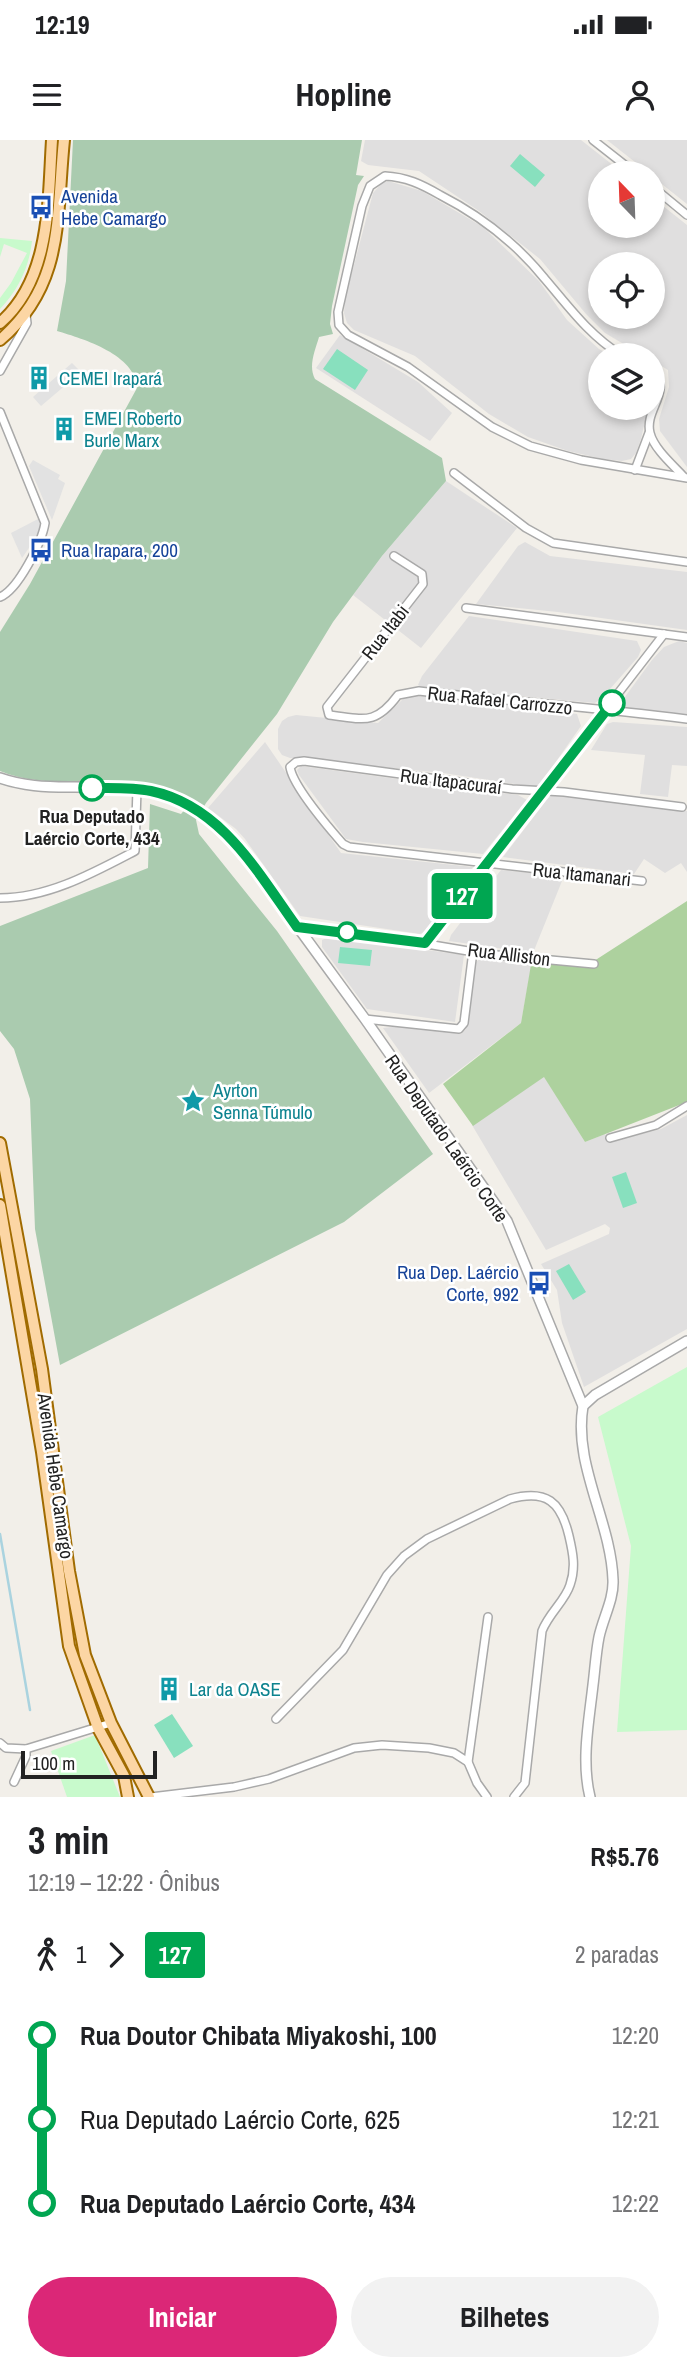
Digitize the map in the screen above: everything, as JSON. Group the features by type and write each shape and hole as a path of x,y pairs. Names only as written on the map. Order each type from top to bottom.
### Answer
{"main road":[{"path":"0,323 12,312 31,284 40,259 52,140"},
{"path":"0,340 26,315 50,268 64,140"},
{"name":"Avenida Hebe Camargo","path":"0,1143 42,1369 69,1571 86,1655 111,1723 150,1797"},
{"name":"Avenida Hebe Camargo","path":"0,1205 42,1452 69,1646 98,1728 124,1776 128,1797"}],"street":[{"path":"593,140 620,161"},
{"path":"604,343 588,331 517,247 484,220 419,183 402,177 384,176 370,186 362,206 338,313 339,325 348,335 408,367 492,428 530,446 581,460 686,477"},
{"path":"665,197 687,215"},
{"path":"0,371 27,323 26,315"},
{"path":"0,412 44,523 43,534 16,584 0,597"},
{"path":"635,470 651,420"},
{"path":"649,433 655,444 686,477"},
{"path":"454,473 526,528 553,543 687,562"},
{"name":"Rua Itabi","path":"394,556 422,573 423,584 327,707 329,715 365,718 378,716 398,695"},
{"path":"466,608 687,638"},
{"path":"425,943 664,635"},
{"name":"Rua Rafael Carrozzo","path":"398,695 419,691 687,719"},
{"name":"Rua Itapacuraí","path":"305,761 682,807"},
{"name":"Rua Itamanari","path":"305,761 296,762 290,767 293,778 342,844 356,848 642,881"},
{"name":"Rua Deputado Laércio Corte","path":"0,778 20,785 137,789 154,792 184,802 207,817 237,844 365,1019 507,1221 583,1406 580,1422 586,1458 609,1548 614,1584 599,1638 589,1721 586,1769 590,1797"},
{"path":"0,898 49,890 92,873 135,851 137,789"},
{"name":"Rua Alliston","path":"297,927 594,964"},
{"path":"365,1019 459,1029 464,1023 473,951"},
{"path":"610,1138 656,1125 687,1106"},
{"path":"583,1406 596,1395 687,1341"},
{"path":"276,1718 343,1650 387,1575 404,1556 428,1539 510,1499 524,1495 544,1497 560,1509 575,1560 570,1586 547,1617 542,1632 525,1783 514,1797"},
{"path":"486,1797 468,1762 488,1617"},
{"path":"0,1742 6,1748 26,1749 111,1723"},
{"path":"150,1797 161,1794 192,1794 269,1779 354,1748 382,1745 443,1749 468,1762"},
{"path":"14,1782 26,1756 26,1749"}],"shaded area":[{"path":"365,140 581,140 608,161 588,161 588,238 665,238 665,208 687,225 687,467 660,431 659,420 665,420 665,400 669,387 668,370 665,368 665,343 622,343 601,329 665,329 665,252 588,252 588,316 540,259 479,211 419,171 368,165 361,161"},
{"path":"607,140 687,140 687,204 665,187 665,161 634,161"},
{"path":"388,181 422,191 483,227 539,281 567,320 592,343 588,343 588,420 645,420 636,453 631,459 603,459 568,451 528,437 489,414 415,356 354,330 347,323 344,313 345,299 373,193 382,183"},
{"path":"340,335 418,382 452,413 430,441 316,368"},
{"path":"72,363 81,372 41,406 33,397"},
{"path":"33,460 60,475 58,479 65,483 52,520 29,466"},
{"path":"446,481 517,528 421,648 353,595 382,556"},
{"path":"38,519 42,529 22,558 11,533"},
{"path":"525,542 550,556 687,572 687,630 476,604 518,546"},
{"path":"469,616 637,641 641,650 638,657 595,703 418,685 422,676"},
{"path":"679,641 687,643 687,716 623,708 622,701 652,660 664,647"},
{"path":"418,694 577,714 581,726 541,783 535,787 443,773 290,758 282,755 278,749 278,729 288,717 296,715 378,723 403,699"},
{"path":"613,722 687,727 687,766 672,765 668,797 640,794 645,755 591,750 607,724"},
{"path":"265,742 341,853 473,867 426,931 420,934 300,916 245,839 208,808"},
{"path":"301,766 518,795 527,800 483,854 363,842 346,839 299,775 297,770"},
{"path":"552,795 687,811 687,872 681,863 665,873 644,859 634,874 503,857"},
{"path":"501,870 564,876 533,953 449,941"},
{"path":"329,937 464,955 455,1022 367,1009 322,947 322,940"},
{"path":"482,957 532,962 521,1023 429,1093 383,1028 400,1026 461,1034 466,1029 476,962"},
{"path":"544,1076 585,1142 605,1134 610,1142 661,1129 687,1115 687,1329 584,1387 562,1323 557,1290 541,1264 609,1234 610,1228 605,1224 546,1250 472,1125"}],"green space":[{"path":"73,140 362,140 356,175 364,176 358,185 332,306 330,324 333,334 319,337 313,358 313,374 315,379 442,458 446,481 382,556 333,622 277,714 206,803 196,820 199,834 277,931 433,1154 344,1222 60,1365 35,1229 30,1099 14,1049 0,1031 0,926 148,868 150,804 181,814 193,800 146,784 47,781 0,771 0,632 30,584 137,388 128,366 107,350 57,331 66,281"},
{"path":"520,154 545,175 535,187 510,166"},
{"path":"0,238 32,241 22,278 0,309 0,298 27,253 4,244 0,257"},
{"path":"337,349 368,370 355,390 323,369"},
{"path":"687,901 687,1102 585,1142 544,1077 473,1126 443,1084 521,1023 533,953 594,961"},
{"path":"340,947 372,950 370,966 338,963"},
{"path":"626,1172 637,1203 623,1208 612,1177"},
{"path":"569,1264 586,1292 573,1300 556,1271"},
{"path":"687,1367 687,1730 617,1732 631,1546 598,1417"},
{"path":"172,1714 193,1746 174,1758 154,1725"},
{"path":"95,1735 120,1797 67,1797 51,1751"}],"waterway":[{"path":"0,1534 30,1710"}],"bus line":[{"name":"127","path":"92,788 154,792 184,802 218,824 237,844 297,927 425,943 612,703"}],"place":[{"name":"Avenida Hebe Camargo","path":"41,207"},
{"name":"CEMEI Irapará","path":"39,378"},
{"name":"EMEI Roberto Burle Marx","path":"64,429"},
{"name":"Rua Irapara, 200","path":"41,550"},
{"name":"Rua Deputado Laércio Corte, 434","path":"92,788"},
{"name":"Ayrton Senna Túmulo","path":"193,1101"},
{"name":"Rua Dep. Laércio Corte, 992","path":"539,1283"},
{"name":"Lar da OASE","path":"169,1689"}]}
